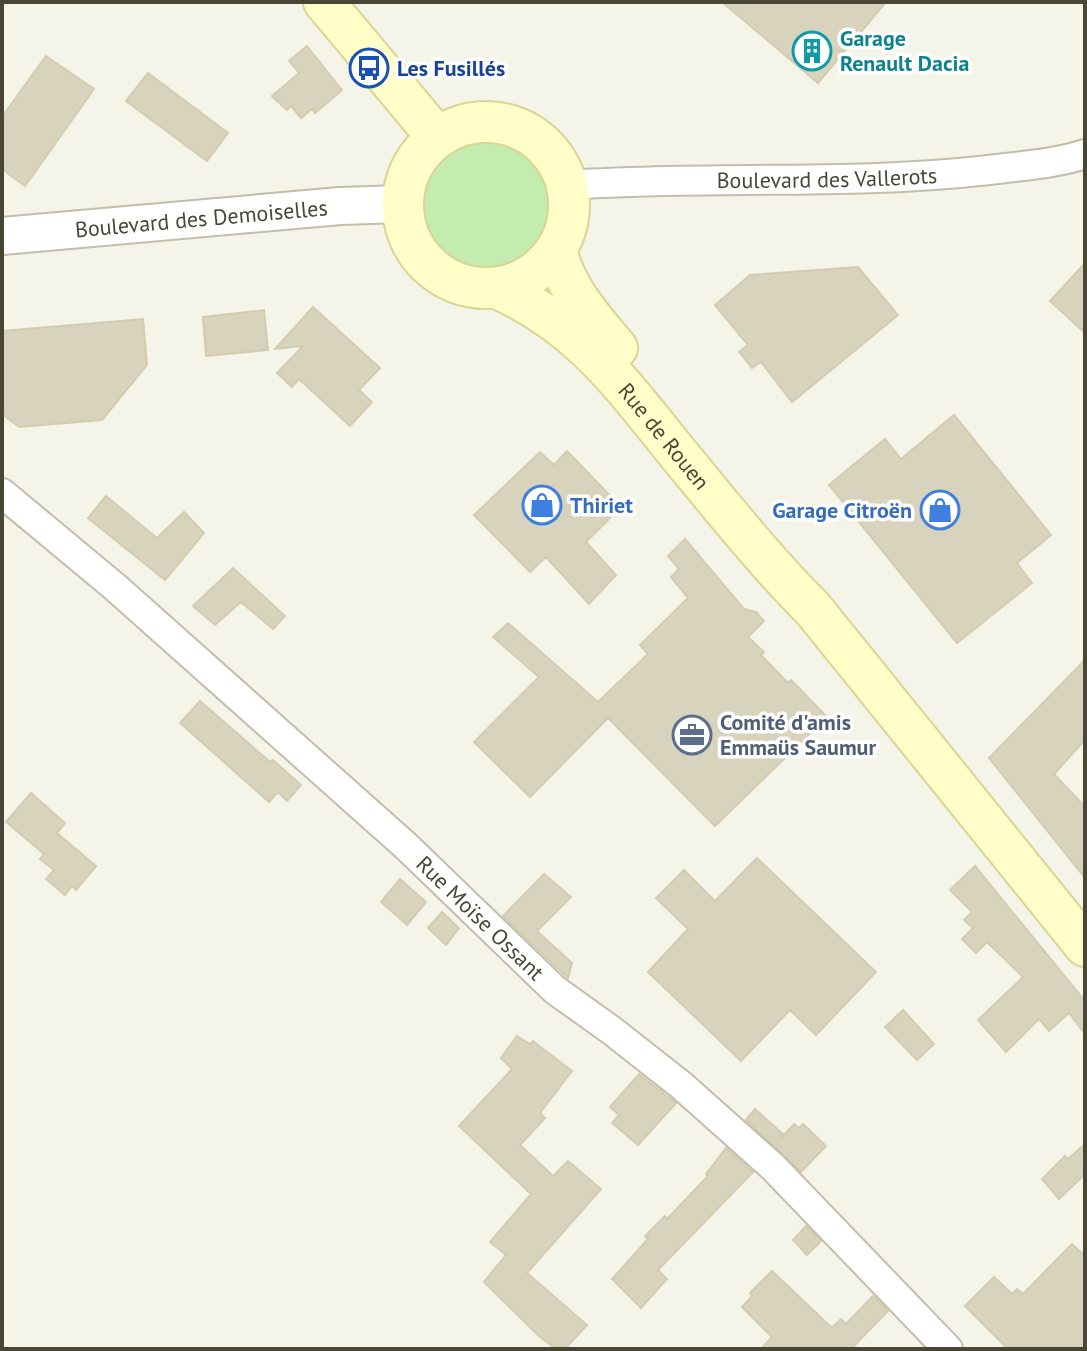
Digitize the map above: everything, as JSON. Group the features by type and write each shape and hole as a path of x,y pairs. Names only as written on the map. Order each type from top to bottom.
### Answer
{"main road":[{"path":"324,2 437,137"},
{"path":"480,121 503,123 525,131 544,145 558,163 567,185 569,207 556,250 530,275 497,288 460,285 437,273 418,254 406,231 402,204 406,178 418,155 437,137 458,126 480,121"},
{"name":"Rue de Rouen","path":"556,250 561,271 578,301 784,553 813,609"},
{"name":"Rue de Rouen","path":"497,288 545,312 587,347 616,377 769,565 813,609 1085,946"}],"street":[{"name":"Boulevard des Vallerots","path":"567,185 744,178 911,177 1031,164 1085,154"},
{"name":"Boulevard des Demoiselles","path":"2,236 340,206 402,204"},
{"name":"Rue Moïse Ossant","path":"2,493 115,587 406,846 555,990 681,1085 773,1167 948,1349"}],"green space":[{"path":"486,143 510,148 530,161 543,181 548,205 543,229 530,249 510,262 486,267 462,262 442,249 429,229 424,205 429,181 442,161 462,148"}],"building":[{"name":"Garage Renault Dacia","path":"722,2 886,2 818,83"},
{"path":"307,46 342,90 315,113 312,109 301,118 291,106 287,110 272,96 299,73 289,61"},
{"path":"46,56 94,89 25,186 2,169 2,117"},
{"path":"148,73 228,133 207,161 126,101"},
{"path":"1085,263 1085,333 1050,301"},
{"path":"858,267 898,315 792,402 761,362 752,368 739,352 748,345 715,305 750,275"},
{"path":"313,307 380,368 359,390 372,402 350,426 299,379 292,387 277,373 303,346 275,349"},
{"path":"264,310 268,350 206,356 203,317"},
{"path":"143,319 147,365 102,420 19,427 2,414 2,331"},
{"name":"Garage Citroën","path":"954,415 1051,535 1017,563 1032,583 957,643 829,485 885,439 901,459"},
{"name":"Thiriet","path":"567,451 621,507 586,542 616,575 589,604 546,557 530,572 474,515 540,452 554,465"},
{"path":"106,496 157,538 184,512 204,533 165,580 88,518"},
{"path":"685,539 744,609 756,612 764,621 748,637 764,652 761,655 827,717 715,826 608,718 530,797 474,742 539,677 493,637 508,623 598,702 648,654 640,645 688,598 671,577 679,569 668,556"},
{"path":"233,568 285,616 273,629 241,602 215,625 193,606"},
{"path":"1085,660 1085,740 1054,774 1085,807 1085,878 989,758"},
{"path":"200,701 301,785 287,801 278,792 269,802 180,723"},
{"path":"31,793 65,823 57,833 96,866 76,890 72,886 65,895 46,879 54,870 40,859 44,854 6,822"},
{"path":"757,858 876,972 816,1035 790,1010 741,1061 648,972 688,929 656,898 684,870 715,901"},
{"path":"975,866 1085,1001 1085,1034 1069,1013 1049,1031 1039,1019 1006,1052 978,1020 1023,977 987,942 976,953 962,939 973,928 964,920 972,912 950,890"},
{"path":"544,874 571,897 537,931 572,963 568,978 503,916"},
{"path":"400,879 426,902 407,925 381,902"},
{"path":"442,912 459,928 446,945 428,928"},
{"path":"903,1010 934,1044 917,1060 885,1027"},
{"path":"517,1036 530,1044 533,1041 572,1071 540,1113 545,1118 520,1145 553,1176 568,1161 601,1189 527,1273 587,1325 565,1349 556,1349 539,1336 484,1282 506,1255 490,1242 531,1194 459,1126 512,1069 501,1058"},
{"path":"639,1074 676,1103 638,1145 612,1123 619,1115 610,1107"},
{"path":"755,1109 784,1135 794,1124 799,1128 803,1124 826,1146 801,1172 746,1120"},
{"path":"1085,1144 1085,1174 1059,1199 1042,1179 1065,1156 1068,1159"},
{"path":"726,1148 753,1172 658,1270 667,1279 641,1308 612,1279 648,1239 645,1236 665,1216 667,1219 708,1176 706,1174"},
{"path":"806,1226 821,1241 807,1255 793,1240"},
{"path":"1072,1244 1085,1256 1085,1349 1008,1349 965,1306 994,1277 1012,1294 1017,1289 1023,1294"},
{"path":"772,1271 832,1328 841,1319 846,1324 873,1296 888,1311 853,1347 855,1349 761,1349 772,1337 742,1307 752,1296 750,1293"}],"place":[{"name":"Garage Renault Dacia","path":"812,51"},
{"name":"Les Fusillés","path":"369,68"},
{"name":"Thiriet","path":"542,505"},
{"name":"Garage Citroën","path":"940,510"},
{"name":"Comité d'amis Emmaüs Saumur","path":"692,735"}]}
